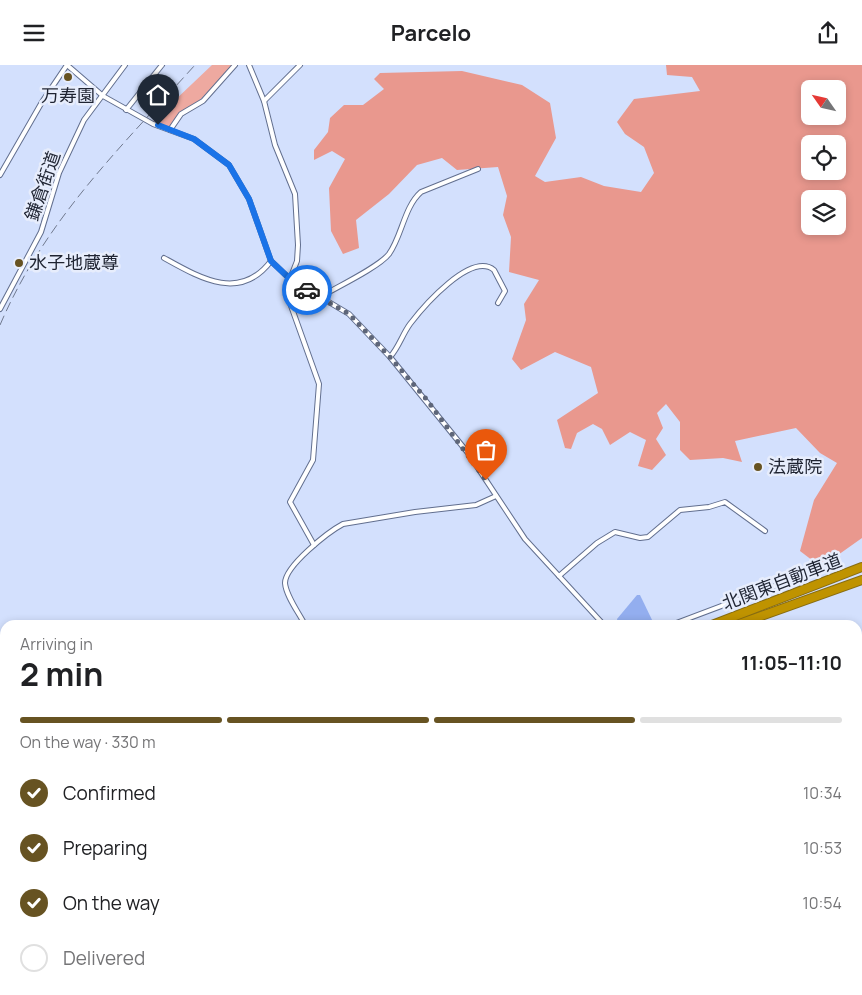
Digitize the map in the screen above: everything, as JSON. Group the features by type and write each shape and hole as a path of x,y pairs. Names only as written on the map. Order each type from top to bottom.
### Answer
{"highway":[{"name":"北関東自動車道","path":"725,620 862,567"},
{"name":"北関東自動車道","path":"750,620 862,580"}],"street":[{"path":"0,175 42,102 67,65 103,95 126,110 205,145 220,156 236,174 249,199 271,261 290,279 349,314 390,357 468,453 525,539 599,620"},
{"name":"鎌倉街道","path":"0,309 41,233 63,164 84,120 125,65"},
{"path":"126,110 162,65"},
{"path":"170,130 181,114 202,101 235,65"},
{"path":"249,65 264,101 275,145 295,194 298,245 297,261 290,279 292,312 318,376 319,384 313,460 291,498 290,505 314,545"},
{"path":"264,101 300,65"},
{"path":"320,297 384,259 394,246 415,199 421,192 478,169"},
{"path":"164,258 206,279 230,284 250,277 266,267 271,261"},
{"path":"390,357 401,342 409,325 432,296 473,267 482,266 494,271 505,291 498,303"},
{"path":"302,620 287,591 285,581 292,565 314,545 343,524 415,512 476,505 496,496"},
{"path":"559,576 597,543 616,532 640,538 648,537 680,510 709,507 724,502 765,531"},
{"path":"685,620 809,573"}],"shaded area":[{"path":"212,65 234,65 200,100 180,113 170,127 153,121"},
{"path":"666,65 862,65 862,538 821,567 800,551 814,500 837,463 820,453 796,428 735,441 742,462 723,458 690,460 680,450 680,422 666,404 657,413 663,428 656,439 666,455 652,470 638,466 646,440 630,432 610,445 602,429 593,424 577,433 571,449 565,448 557,420 598,393 591,367 555,352 521,370 512,359 526,320 524,304 539,280 509,272 511,237 503,215 507,196 498,167 457,170 442,158 417,165 389,194 356,220 359,248 343,254 331,231 329,188 345,159 332,151 314,160 314,150 328,132 330,118 344,105 363,105 384,89 374,79 380,73 462,71 522,85 550,103 556,138 535,176 545,182 581,177 604,186 641,192 654,173 644,147 625,134 617,122 634,99 700,91 692,77 667,75"}],"water":[{"path":"637,595 640,595 652,620 617,620"}],"railway":[{"path":"0,325 18,287 62,218 112,156 195,65"}],"way so far":[{"path":"307,290 349,314 364,332 390,357 427,400 468,453 486,480"}],"place":[{"name":"万寿園","path":"68,77"},
{"name":"水子地蔵尊","path":"19,263"},
{"name":"法蔵院","path":"758,467"}],"route":[{"path":"158,125 184,134 205,145 229,165 242,183 249,199 271,261 290,279 307,290"}]}
